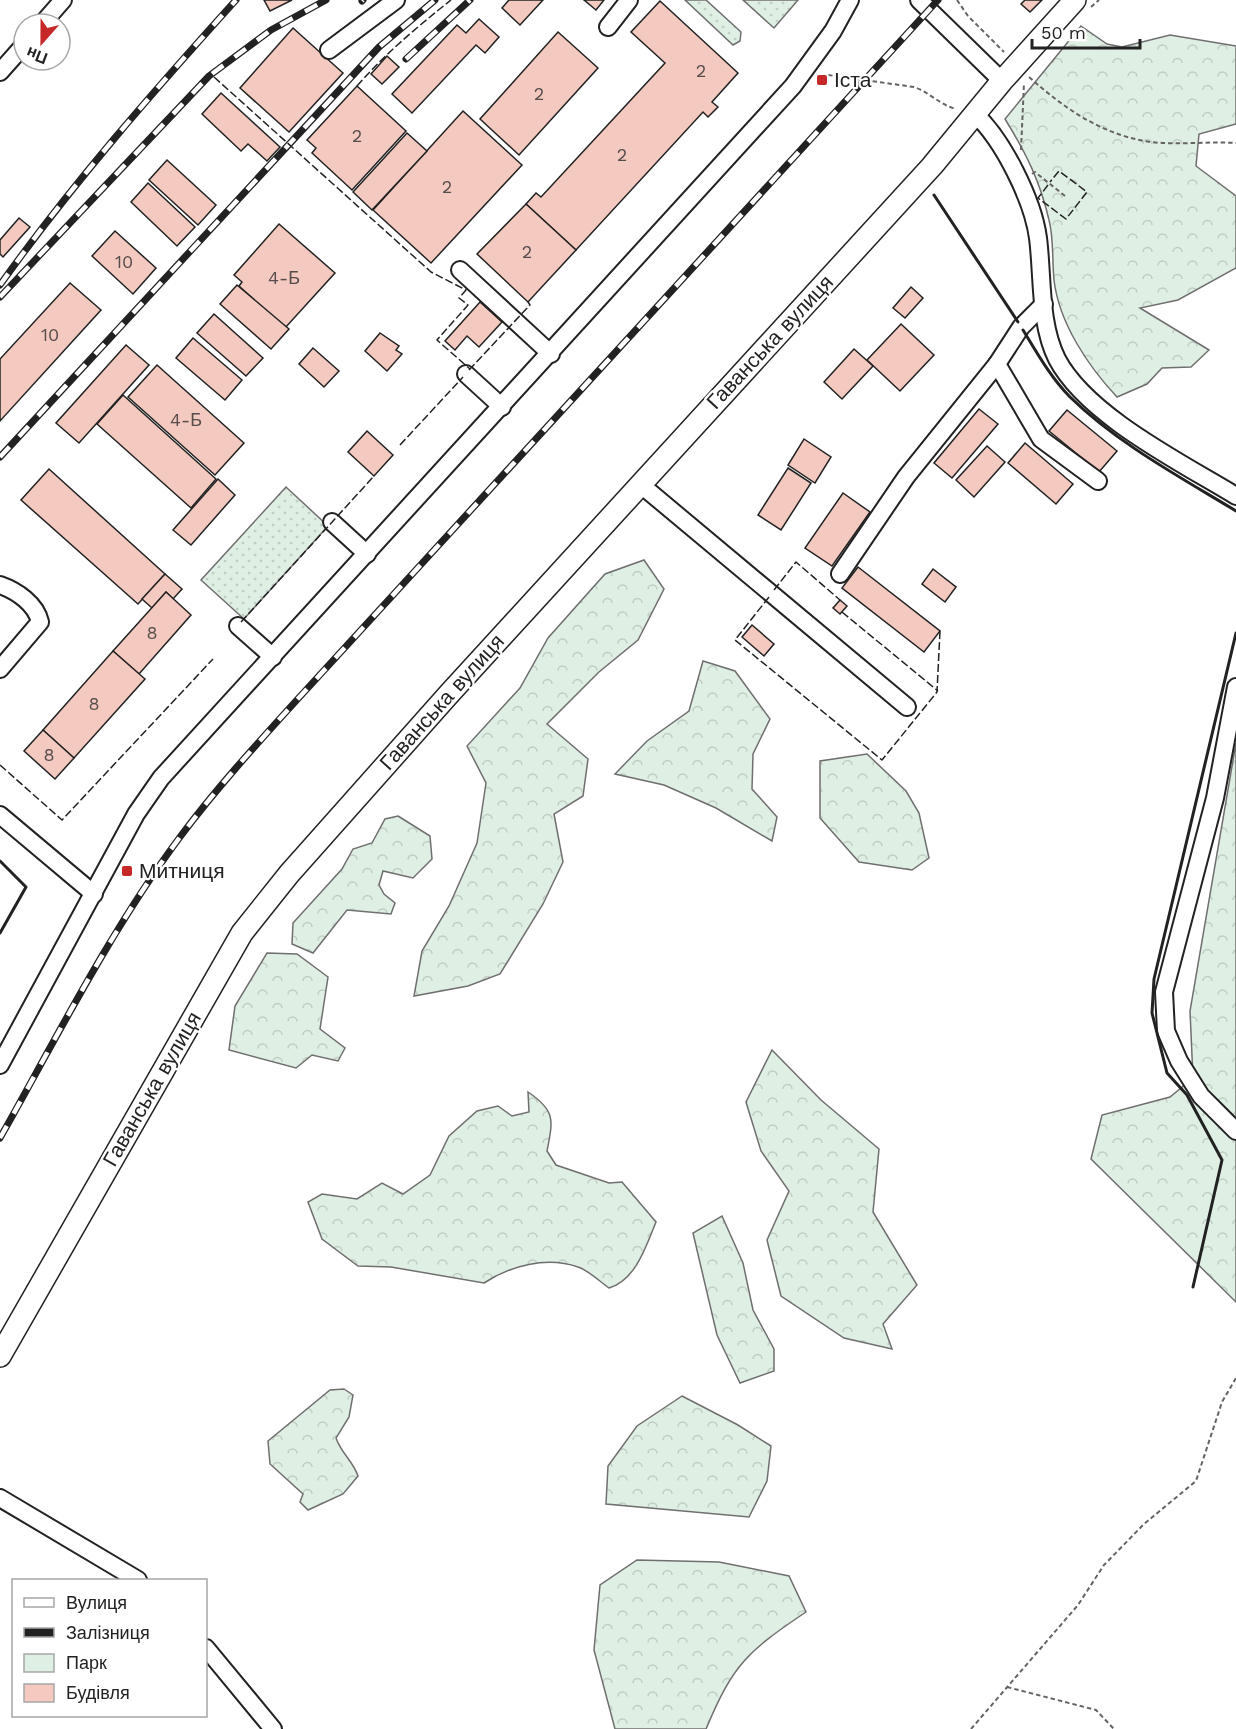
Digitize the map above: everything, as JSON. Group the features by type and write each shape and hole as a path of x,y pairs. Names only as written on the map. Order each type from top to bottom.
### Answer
{"main road":[{"name":"Гаванська вулиця","path":"0,1356 242,933 296,866 640,484 924,174 966,112 1002,81 1023,71 1075,0"}],"street":[{"path":"52,12 63,0"},
{"path":"329,50 396,0"},
{"path":"608,27 629,0"},
{"path":"0,1065 136,814 161,778 551,354 804,73 833,31 850,0"},
{"path":"919,0 1002,81"},
{"path":"0,72 12,58"},
{"path":"966,112 990,128 1009,159 1023,174 1038,235 1044,304 1051,345 1058,361 1083,392 1100,408 1153,446 1236,496"},
{"path":"460,270 551,354"},
{"path":"840,574 906,477 998,364 1021,327 1044,304"},
{"path":"998,364 1041,439 1098,481"},
{"path":"466,374 502,407"},
{"path":"640,484 907,707"},
{"path":"332,522 368,554"},
{"path":"0,585 15,591 37,610 40,622 0,669"},
{"path":"238,626 273,657"},
{"path":"1236,687 1215,798 1164,992 1166,1031 1179,1061 1201,1096 1236,1131"},
{"path":"0,815 94,894"},
{"path":"0,1498 135,1579"},
{"path":"207,1649 273,1729"}],"path":[{"path":"957,0 968,16 1023,71 1060,104 1087,122 1122,135 1153,141 1236,143"},
{"path":"1021,150 1023,71"},
{"path":"828,75 914,87 923,90 946,106 966,112"},
{"path":"1023,174 1035,172"},
{"path":"1023,174 1035,172 1065,196"},
{"path":"970,1729 1078,1605 1104,1565 1144,1524 1196,1481 1222,1402 1236,1378"},
{"path":"1006,1687 1096,1710 1114,1729"}],"green space":[{"path":"685,0 706,0 741,32 740,41 733,45"},
{"path":"743,0 798,0 774,28"},
{"path":"1081,26 1107,44 1122,47 1170,35 1236,46 1236,124 1199,134 1196,166 1236,196 1236,268 1178,300 1140,308 1209,350 1191,367 1162,368 1147,384 1117,397 1086,358 1068,328 1057,296 1051,227 1045,206 1032,168 1005,119"},
{"path":"286,487 328,526 244,619 201,580"},
{"path":"644,560 664,589 638,640 599,672 547,724 588,759 583,796 554,814 563,862 543,904 500,974 468,986 414,996 422,951 449,906 477,843 486,783 467,746 520,688 548,638 605,574"},
{"path":"703,661 735,671 770,719 753,754 752,789 777,817 772,841 716,808 664,785 615,774 647,741 689,711"},
{"path":"1236,743 1236,1302 1091,1159 1102,1115 1170,1097 1193,1078 1190,1011"},
{"path":"867,754 906,791 919,813 929,858 912,870 859,862 820,818 820,761"},
{"path":"398,816 430,836 432,859 413,878 383,871 379,885 384,894 395,903 391,914 347,910 313,953 292,944 293,923 342,869 353,849 372,843 385,819"},
{"path":"267,953 297,954 328,977 320,1029 345,1048 338,1061 312,1055 296,1068 229,1050 235,1006"},
{"path":"772,1050 821,1100 879,1149 873,1212 917,1285 883,1324 892,1349 844,1338 781,1296 767,1240 789,1191 761,1151 746,1102"},
{"path":"528,1092 548,1111 551,1124 547,1151 556,1165 609,1183 622,1182 656,1222 639,1261 626,1278 618,1284 609,1288 582,1268 553,1262 529,1264 505,1272 484,1283 391,1267 358,1266 322,1239 308,1202 322,1194 357,1199 382,1183 403,1194 430,1175 449,1136 477,1111 498,1106 512,1116 529,1112"},
{"path":"722,1216 743,1263 753,1310 774,1349 774,1371 740,1383 717,1335 693,1233"},
{"path":"344,1389 353,1395 349,1417 336,1438 358,1476 343,1494 308,1510 300,1502 303,1494 270,1464 268,1441 330,1390"},
{"path":"682,1396 738,1425 771,1446 767,1481 749,1517 606,1504 608,1466 637,1426"},
{"path":"637,1560 719,1562 789,1576 806,1612 756,1649 744,1661 725,1689 706,1729 615,1729 594,1650 600,1585"}],"building":[{"path":"264,0 292,0 270,11"},
{"path":"509,0 543,0 520,25 502,8"},
{"path":"584,0 604,0 596,10"},
{"path":"1025,0 1042,0 1030,12 1021,4"},
{"path":"660,1 738,73 712,102 718,107 708,117 703,112 576,250 526,204 536,193 541,197 665,63 631,32"},
{"path":"479,19 499,37 485,53 476,45 412,113 392,94 457,25 466,33"},
{"path":"293,28 343,73 289,132 240,88"},
{"path":"558,32 598,68 519,155 480,119"},
{"path":"387,56 399,67 382,84 371,74"},
{"path":"357,86 406,131 352,190 312,153 316,148 307,140"},
{"path":"221,93 280,147 267,161 248,144 241,151 202,114"},
{"path":"463,111 522,165 431,263 373,210"},
{"path":"407,133 427,151 372,210 353,192"},
{"path":"167,160 216,205 198,225 149,180"},
{"path":"148,183 195,227 177,246 131,202"},
{"path":"526,204 576,250 528,302 477,254"},
{"path":"19,218 30,227 3,257 0,254 0,240"},
{"path":"279,224 335,273 285,328 239,286 242,282 234,275"},
{"path":"115,231 156,268 133,294 92,256"},
{"path":"70,283 101,310 0,421 0,359"},
{"path":"237,285 289,329 271,349 220,304"},
{"path":"911,287 923,298 905,318 893,308"},
{"path":"480,302 502,322 479,347 467,336 455,350 445,341"},
{"path":"214,314 263,358 246,376 197,333"},
{"path":"901,324 934,355 900,391 867,360"},
{"path":"380,333 399,346 396,350 402,354 387,371 365,351"},
{"path":"193,338 242,380 225,400 176,358"},
{"path":"126,345 149,365 79,443 56,423"},
{"path":"313,348 339,371 324,387 299,364"},
{"path":"854,349 873,366 842,399 824,382"},
{"path":"157,365 244,443 215,475 128,397"},
{"path":"123,395 216,479 191,508 97,424"},
{"path":"979,409 998,424 952,478 934,463"},
{"path":"1067,410 1117,451 1099,472 1049,431"},
{"path":"367,431 393,455 374,476 348,452"},
{"path":"804,439 831,457 815,483 788,465"},
{"path":"1025,443 1073,484 1056,504 1008,463"},
{"path":"987,446 1005,462 974,497 956,480"},
{"path":"788,468 811,483 781,530 758,515"},
{"path":"49,469 165,574 138,604 21,500"},
{"path":"218,479 235,495 191,545 173,530"},
{"path":"843,493 870,512 832,566 805,548"},
{"path":"858,567 940,631 924,652 842,588"},
{"path":"933,569 956,587 945,602 922,584"},
{"path":"165,574 182,589 173,599 166,592 152,608 142,599"},
{"path":"166,592 191,615 139,674 113,651"},
{"path":"840,600 847,606 840,614 833,608"},
{"path":"752,625 774,644 764,656 742,637"},
{"path":"113,651 145,679 74,758 43,730"},
{"path":"43,730 74,758 55,779 24,751"}],"railway":[{"path":"0,285 114,139 236,0"},
{"path":"0,297 209,76 271,30 326,0"},
{"path":"0,457 379,47 435,0"},
{"path":"406,59 470,0"},
{"path":"0,1138 130,909 207,802 295,702 938,0"}],"fence":[{"path":"357,86 402,41 451,0"},
{"path":"214,77 431,272 466,290 459,298 468,305 437,340 470,369"},
{"path":"1048,185 1038,198 1066,219 1087,192 1059,171 1050,182"},
{"path":"469,370 530,305 528,302"},
{"path":"400,445 463,377"},
{"path":"241,622 374,476"},
{"path":"774,590 796,562 840,600"},
{"path":"769,597 735,640 882,760 937,692 940,631"},
{"path":"842,612 938,691"},
{"path":"0,765 62,820 213,659"}],"wall":[{"path":"934,195 1018,322"},
{"path":"1023,330 1057,382 1088,414 1128,444 1236,511"},
{"path":"1193,1287 1222,1160 1187,1095 1167,1073 1152,1013 1154,979 1236,633"},
{"path":"0,861 26,887 0,933"}],"place":[{"name":"Іста","path":"822,80"},
{"name":"Митниця","path":"127,871"}]}
